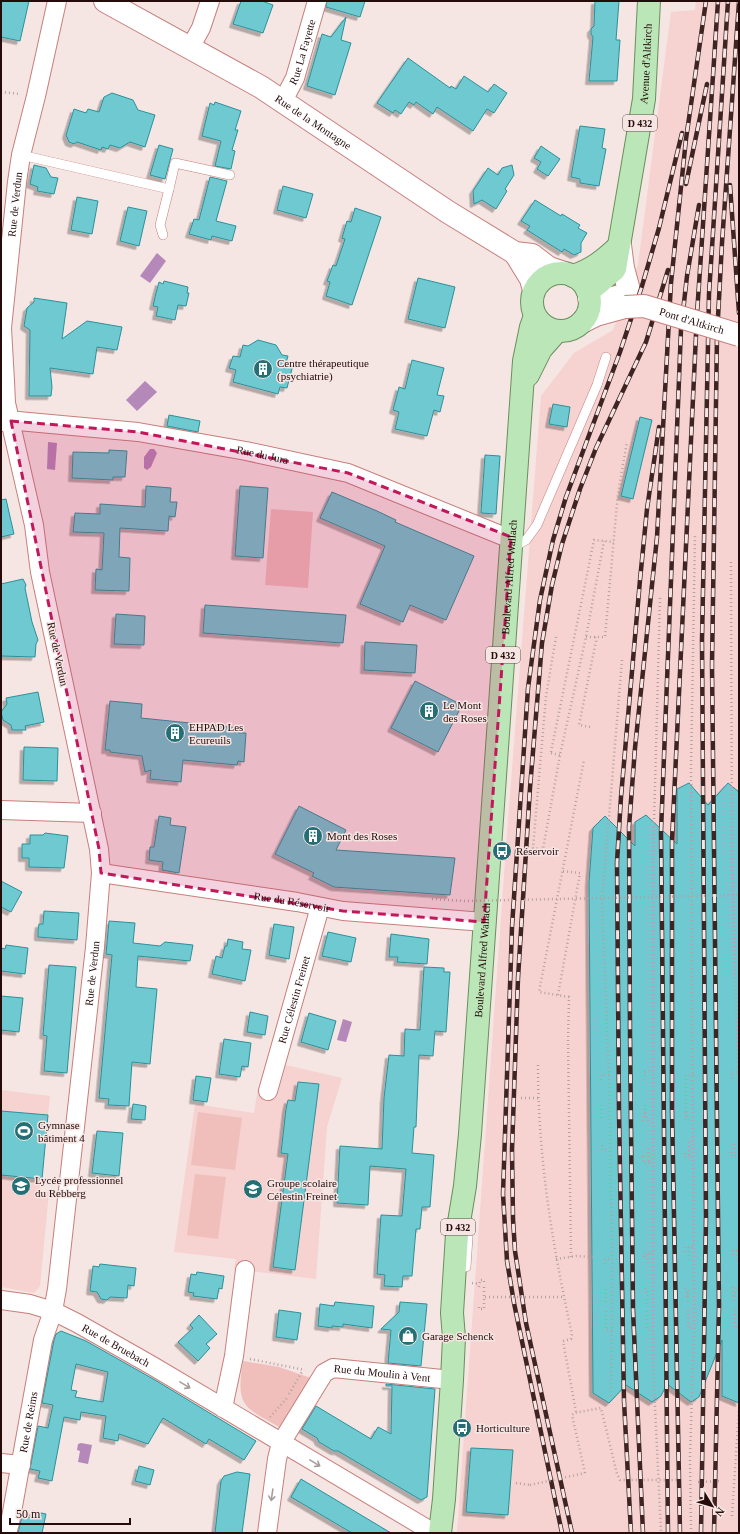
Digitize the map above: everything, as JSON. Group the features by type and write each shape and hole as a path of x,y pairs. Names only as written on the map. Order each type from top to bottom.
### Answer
{"main road":[{"name":"Rue de la Montagne","path":"105,1 283,101 448,212 515,253 532,255 549,268 578,284"},
{"name":"Avenue d'Altkirch","path":"578,284 595,286 616,269 644,99 649,1"},
{"name":"Avenue d'Altkirch","path":"620,245 623,268 633,302"},
{"name":"Rue de la Montagne","path":"515,253 531,280 534,290"},
{"path":"546,277 578,284 612,298 633,302 596,315 570,329 557,331 541,324 535,316 532,303 534,290 539,282 546,277"},
{"path":"578,284 587,314 582,322"},
{"name":"Pont d'Altkirch","path":"633,302 739,335"},
{"name":"Boulevard Alfred Wallach","path":"439,1533 444,1499 452,1380 458,1329 452,1312 460,1209 465,1186 469,1140 522,387 527,343 535,316"},
{"name":"Boulevard Alfred Wallach","path":"522,387 541,349 557,331"}],"street":[{"name":"Rue de Verdun","path":"53,1311 57,1289 95,947 100,873 99,849 40,572 34,525 6,422 2,328 21,156 57,1"},
{"path":"190,48 201,28 210,1"},
{"name":"Rue La Fayette","path":"283,101 295,78 317,1"},
{"name":"Rue du Jura","path":"6,422 138,432 246,451 348,473 503,536 511,543"},
{"path":"1,810 92,813"},
{"name":"Rue du Réservoir","path":"100,873 297,902 343,911 484,922"},
{"name":"Rue Célestin Freinet","path":"268,1091 320,907"},
{"path":"223,1408 234,1356 245,1270"},
{"name":"Rue de Bruebach","path":"1,1300 30,1304 53,1311 151,1365 429,1530 439,1533"},
{"name":"Rue de Reims","path":"7,1533 21,1465 43,1340 53,1311"},
{"name":"Rue du Moulin à Vent","path":"267,1533 277,1459 281,1443 324,1373 333,1368 452,1380"},
{"path":"1,1463 21,1465"}],"lane":[{"path":"21,156 169,189"},
{"path":"163,235 160,225 175,163 230,175"},
{"path":"511,543 526,540 537,525 594,391 606,357"},
{"path":"460,1209 469,1221 465,1275"}],"path":[{"path":"586,636 605,637 618,493 627,442"},
{"path":"690,1533 690,1457 694,1328 694,1075 691,770 695,535"},
{"path":"560,755 551,752 594,540 614,542"},
{"path":"556,637 546,696 533,848 543,849 560,755 586,636 604,541"},
{"path":"731,562 732,851 739,1104"},
{"path":"660,598 653,862 653,1364 661,1533"},
{"path":"590,727 579,725 596,641 595,637"},
{"path":"611,1396 612,1259 609,1149 609,1075 602,902 622,660"},
{"path":"571,1257 568,1041 569,997 539,992 584,760"},
{"path":"558,995 580,873 562,871"},
{"path":"432,900 466,901 739,896"},
{"path":"538,1066 538,1098 542,1166 556,1259 572,1334 571,1339 562,1341 576,1412"},
{"path":"644,1080 645,1072 653,1071"},
{"path":"732,1079 731,1072 738,1072"},
{"path":"601,1080 601,1075 609,1075"},
{"path":"685,1120 686,1075 694,1075"},
{"path":"521,1098 538,1098"},
{"path":"601,1105 601,1121"},
{"path":"643,1121 645,1105"},
{"path":"686,1112 689,1120"},
{"path":"645,1113 648,1121"},
{"path":"689,1142 689,1156"},
{"path":"734,1144 735,1156"},
{"path":"602,1145 602,1150 609,1149"},
{"path":"648,1148 649,1163"},
{"path":"731,1152 730,1156 739,1156"},
{"path":"685,1153 685,1156 693,1156"},
{"path":"644,1156 644,1163 653,1163"},
{"path":"689,1247 689,1260"},
{"path":"685,1252 685,1248 693,1247"},
{"path":"733,1255 733,1250 738,1250 737,1260"},
{"path":"644,1257 644,1253 653,1253"},
{"path":"647,1253 648,1263"},
{"path":"556,1259 593,1257"},
{"path":"605,1264 605,1260 612,1259"},
{"path":"479,1285 480,1280 484,1280 484,1282"},
{"path":"479,1307 479,1309 484,1309 484,1287"},
{"path":"733,1287 735,1303"},
{"path":"734,1296 737,1287"},
{"path":"646,1288 648,1304"},
{"path":"685,1288 688,1297"},
{"path":"688,1303 689,1288"},
{"path":"606,1289 606,1305"},
{"path":"484,1297 563,1297"},
{"path":"647,1310 648,1329 653,1329"},
{"path":"688,1310 688,1328 694,1328"},
{"path":"735,1310 735,1328 739,1327"},
{"path":"606,1311 606,1330 612,1330"},
{"path":"234,1356 324,1373"},
{"path":"266,1422 287,1398 303,1370"},
{"path":"516,1484 530,1485 585,1473 572,1415 576,1412 601,1408 617,1474 620,1480 683,1480"},
{"path":"732,1516 739,1410"},
{"path":"698,1482 720,1481"}],"highlighted area":[{"path":"11,421 138,432 348,473 511,537 484,922 343,911 101,873 99,849"}],"shaded area":[{"path":"696,1 739,1 739,1533 457,1533 507,834 541,396 574,353 613,330 638,265 671,12 695,10"},
{"path":"157,253 166,261 150,283 140,276"},
{"path":"145,381 157,392 137,411 126,400"},
{"path":"48,442 57,443 55,470 47,469"},
{"path":"150,449 154,449 157,453 151,467 147,470 144,468 144,457"},
{"path":"271,509 313,512 308,588 265,585"},
{"path":"343,1019 352,1022 346,1042 337,1040"},
{"name":"Groupe scolaire Célestin Freinet","path":"286,1065 342,1078 327,1127 316,1279 234,1269 236,1259 174,1252 195,1104 254,1113 258,1088 278,1094"},
{"name":"Lycée professionnel du Rebberg","path":"1,1090 50,1096 40,1192 49,1192 40,1286 34,1293 1,1287"},
{"path":"198,1112 242,1118 235,1170 191,1165"},
{"path":"195,1174 226,1177 218,1239 187,1235"},
{"path":"243,1361 279,1367 314,1379 284,1430 252,1411 246,1405 242,1398 241,1389"},
{"path":"81,1443 92,1445 88,1464 78,1462 80,1451 77,1450 78,1444"}],"building":[{"path":"1,1 29,1 20,41 1,37"},
{"path":"241,1 262,1 273,5 263,33 233,24"},
{"path":"327,1 365,1 360,17 326,7"},
{"path":"595,1 619,1 616,40 620,40 617,81 589,81 593,37 591,34 591,29 594,26"},
{"path":"346,17 341,40 351,43 335,95 307,86 322,34 331,37"},
{"path":"408,58 450,88 451,86 456,89 464,76 488,92 494,84 507,93 494,113 487,109 473,131 437,107 433,114 416,102 414,105 409,102 401,114 395,110 393,113 377,103"},
{"path":"112,93 133,100 138,110 155,115 145,147 130,142 120,148 110,145 108,149 102,147 101,150 77,142 74,144 69,142 66,135 74,109 86,113 88,109 99,112 104,97"},
{"path":"215,102 241,111 235,130 238,130 232,150 235,151 231,169 215,166 221,141 202,136 210,103 214,105"},
{"path":"580,126 605,129 602,148 606,149 599,186 580,183 580,179 571,177"},
{"path":"159,145 173,149 165,179 150,175"},
{"path":"541,146 560,159 548,176 537,169 541,162 534,158"},
{"path":"34,165 46,168 51,177 58,178 54,194 37,191 38,187 30,184"},
{"path":"512,165 514,175 505,189 507,191 496,209 482,200 474,204 473,191 488,168 498,175 502,168"},
{"path":"210,177 227,181 216,221 236,226 232,241 212,236 211,240 189,234 194,219 199,220"},
{"path":"283,186 313,194 306,218 277,210"},
{"path":"77,197 98,201 92,234 71,230"},
{"path":"535,200 561,216 562,214 580,225 578,228 587,233 581,243 581,252 574,255 564,249 562,252 527,230 530,226 521,221"},
{"path":"128,207 147,211 139,246 120,241"},
{"path":"355,208 381,217 352,305 326,296 330,282 327,281 333,265 336,266 345,239 342,238 347,221 351,222"},
{"path":"418,278 455,287 445,328 408,319"},
{"path":"164,281 188,287 187,293 189,293 186,306 178,305 175,320 156,316 158,307 153,306 159,282 163,284"},
{"path":"34,298 67,303 62,339 87,321 122,327 117,350 97,347 93,374 50,368 52,387 51,396 29,396 30,330 24,326 27,308 34,302"},
{"name":"Centre thérapeutique (psychiatrie)","path":"258,340 276,345 282,355 288,356 286,363 293,365 287,388 280,387 278,394 233,382 236,370 229,368 233,356 240,357 243,345 248,346"},
{"path":"412,360 444,368 437,395 444,396 440,412 434,410 427,436 395,429 399,412 393,410 399,387 405,389"},
{"path":"553,404 570,407 567,427 549,424"},
{"path":"169,415 200,421 198,432 167,426"},
{"path":"640,417 652,420 633,499 621,496"},
{"path":"109,450 127,451 125,477 113,477 113,480 72,478 73,452 109,453"},
{"path":"485,455 500,456 496,514 481,513"},
{"path":"146,486 171,488 170,502 177,502 175,517 169,516 168,531 120,528 119,557 130,558 129,591 95,590 96,569 102,570 104,533 73,532 75,513 100,514 100,504 145,507"},
{"path":"240,486 268,488 263,558 235,556"},
{"path":"332,492 396,520 395,522 474,556 446,620 410,605 403,622 360,604 385,546 320,518"},
{"path":"6,499 14,534 1,537 1,500"},
{"path":"23,579 26,585 25,588 32,622 38,640 36,644 35,657 1,656 1,584"},
{"path":"205,605 346,615 343,643 203,633"},
{"path":"116,614 145,616 144,645 114,644"},
{"path":"365,642 417,645 415,673 364,670"},
{"name":"Le Mont des Roses","path":"415,681 462,705 438,752 391,728"},
{"path":"38,692 44,722 25,726 26,730 12,730 11,725 3,720 1,712 7,704 6,698"},
{"name":"EHPAD Les Ecureuils","path":"110,701 142,704 141,718 239,728 239,733 246,733 244,762 238,761 237,765 183,760 181,782 150,779 151,770 145,772 142,756 105,750"},
{"path":"24,747 58,748 57,781 23,780"},
{"path":"689,783 708,805 728,783 739,792 739,1403 722,1396 722,1340 699,1397 691,1402 667,1384 661,1396 652,1402 626,1385 609,1403 593,1393 589,883 593,828 605,816 635,846 635,822 646,815 677,844 677,789"},
{"path":"299,806 346,830 336,850 455,858 450,895 334,887 312,876 314,873 275,854"},
{"path":"159,816 171,818 170,825 186,827 179,873 162,870 163,862 149,860 150,847 154,847"},
{"path":"45,833 68,836 64,868 29,867 29,858 22,858 22,844 30,844 30,835 43,835"},
{"path":"1,881 22,892 11,912 1,907"},
{"path":"44,911 79,913 77,940 38,937 39,924 43,924"},
{"path":"109,921 135,923 133,943 160,946 165,942 193,945 190,961 138,956 136,987 157,989 150,1064 132,1062 129,1106 108,1105 109,1099 99,1098 112,955 106,954"},
{"path":"274,924 294,927 289,959 269,955"},
{"path":"328,932 356,938 351,962 322,956"},
{"path":"391,934 429,939 427,964 397,962 398,957 389,957"},
{"path":"228,939 243,942 242,949 251,950 245,981 212,974 216,956 222,958"},
{"path":"6,945 28,948 25,974 1,971 1,948 5,949"},
{"path":"49,965 76,967 67,1073 44,1071 47,1036 43,1035"},
{"path":"424,967 444,968 444,972 450,972 446,1032 435,1031 433,1056 419,1055 416,1127 414,1127 412,1153 434,1155 430,1207 422,1207 420,1229 416,1229 412,1276 403,1276 402,1287 384,1286 385,1275 377,1274 381,1215 402,1216 406,1169 370,1166 368,1205 337,1203 340,1146 382,1149 384,1098 389,1055 404,1056 405,1029 420,1030"},
{"path":"1,996 23,998 19,1032 1,1030"},
{"path":"250,1012 268,1016 265,1035 247,1032"},
{"path":"309,1013 336,1021 328,1050 301,1042"},
{"path":"224,1039 251,1043 248,1067 242,1066 240,1077 219,1074"},
{"path":"196,1076 211,1078 207,1102 193,1100"},
{"path":"298,1082 319,1084 295,1270 273,1267 288,1154 281,1153 286,1109 288,1100 295,1101"},
{"path":"133,1104 146,1106 145,1120 131,1119"},
{"name":"Gymnase bâtiment 4","path":"1,1111 48,1115 42,1179 1,1175"},
{"path":"97,1131 123,1133 119,1176 92,1173"},
{"path":"100,1264 136,1268 134,1286 128,1285 127,1298 110,1297 107,1300 101,1299 97,1292 90,1291 93,1266 99,1267"},
{"path":"197,1272 224,1276 222,1289 219,1288 217,1299 193,1296 194,1293 188,1292 191,1274 196,1275"},
{"path":"335,1302 374,1306 372,1328 343,1324 343,1327 332,1326 332,1328 318,1326 320,1304 334,1306"},
{"path":"400,1302 427,1304 421,1366 388,1363 391,1330 381,1329 399,1312"},
{"path":"279,1310 301,1313 297,1340 276,1337"},
{"path":"199,1315 217,1334 206,1344 210,1348 198,1361 178,1342 193,1328 190,1325"},
{"path":"61,1331 86,1341 155,1380 256,1441 244,1460 209,1439 206,1444 163,1418 148,1444 119,1434 118,1441 103,1438 106,1416 81,1412 80,1420 64,1417 52,1481 38,1478 40,1471 30,1469 38,1426 48,1428 53,1405 42,1403 56,1334","holes":["76,1364 108,1372 103,1402 75,1397 77,1391 71,1390"]},
{"path":"386,1384 435,1389 427,1497 421,1500 338,1451 334,1451 302,1429 316,1406 371,1439 378,1427 391,1434 392,1386 386,1386"},
{"path":"471,1448 513,1450 508,1515 466,1512"},
{"path":"139,1466 154,1470 150,1485 135,1481"},
{"path":"237,1472 250,1474 242,1533 215,1533 221,1481 224,1476"},
{"path":"301,1479 391,1533 352,1533 291,1497"},
{"path":"32,1511 46,1514 42,1533 18,1533 22,1516 31,1518"}],"railway":[{"path":"643,1533 633,1310 629,827 635,748 657,537 671,283 686,139 706,1"},
{"path":"680,1533 672,1110 672,841 697,314 718,1"},
{"path":"701,1533 706,1218 702,640 709,294 728,1"},
{"path":"714,1533 719,1306 712,665 717,336 739,2"},
{"path":"686,184 707,84"},
{"path":"562,1533 514,1303 507,1261 503,1194 512,927 528,688 540,600 553,540 566,497 620,352 642,286 659,228 682,133"},
{"path":"730,185 739,313"},
{"path":"668,1533 661,832 681,329 687,276 699,205"},
{"path":"572,1533 526,1323 515,1251 513,1219 512,1150 518,978 530,788 542,643 552,585 562,544 580,489 596,448 646,342 668,270"},
{"path":"631,1533 624,1401 619,1112 617,862 621,797 640,580 647,509 659,427"}],"place":[{"name":"Centre thérapeutique (psychiatrie)","path":"263,369"},
{"name":"Le Mont des Roses","path":"429,711"},
{"name":"EHPAD Les Ecureuils","path":"175,733"},
{"name":"Mont des Roses","path":"313,836"},
{"name":"Réservoir","path":"502,851"},
{"name":"Gymnase bâtiment 4","path":"24,1131"},
{"name":"Lycée professionnel du Rebberg","path":"21,1186"},
{"name":"Groupe scolaire Célestin Freinet","path":"253,1189"},
{"name":"Garage Schenck","path":"408,1336"},
{"name":"Horticulture","path":"462,1428"}]}
